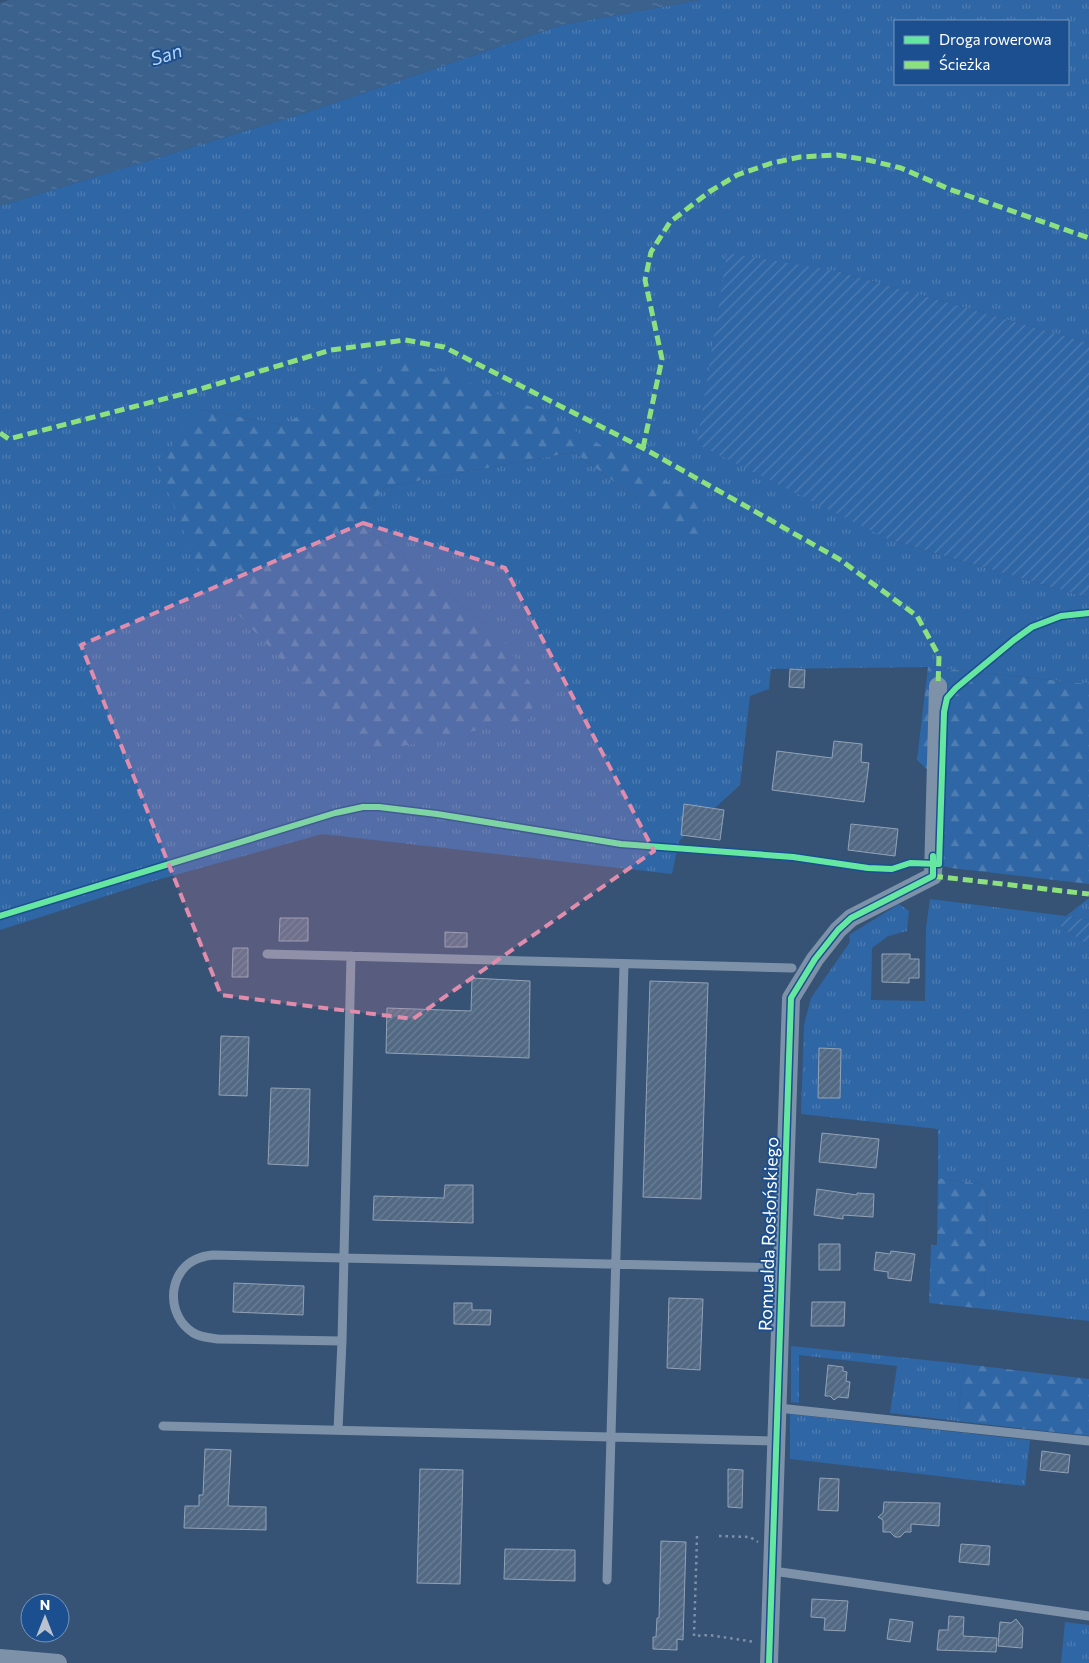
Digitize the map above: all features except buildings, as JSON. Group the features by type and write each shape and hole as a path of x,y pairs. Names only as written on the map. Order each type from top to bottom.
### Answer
{"street":[{"name":"Romualda Rosłońskiego","path":"769,1663 791,998 815,959 838,930 851,918 933,876 938,686"},
{"path":"0,1658 58,1663"}],"lane":[{"path":"267,954 792,968"},
{"path":"338,1430 342,1342 351,956"},
{"path":"607,1580 624,964"},
{"path":"342,1342 218,1339 193,1333 176,1314 173,1303 177,1279 182,1270 199,1258 213,1255 782,1268"},
{"path":"778,1408 1089,1441"},
{"path":"163,1426 776,1441"},
{"path":"773,1571 1089,1616"}],"path":[{"path":"697,1536 694,1636 709,1635 758,1642"},
{"path":"719,1536 757,1540 761,1548"}],"highlighted area":[{"path":"363,523 505,568 654,851 413,1019 221,995 81,645"}],"green space":[{"path":"700,0 1089,0 1089,343 837,271 890,540 1089,598 1089,684 928,667 771,669 769,689 750,696 740,785 679,841 672,874 322,834 150,882 0,930 0,206 311,111 562,25","holes":["534,408 702,546 574,452 385,487 358,522 500,636 197,409 283,425"]},
{"path":"727,253 837,271 1089,343 1089,598 890,540 697,444"},
{"path":"402,357 534,408 706,503 703,547 574,452 385,487 358,522 500,636 536,692 530,719 370,753 201,575 158,467 197,409 283,425"},
{"path":"928,667 1089,684 1089,884 951,868 933,864 928,770 917,760"},
{"path":"1089,898 1089,920 1066,916"},
{"path":"930,899 1066,916 1059,925 1089,946 1089,1321 985,1309 987,1185 938,1178 938,1129 801,1114 804,1025 811,998 850,942 849,935 899,904 909,911 907,931 888,936 872,948 871,1000 925,1001 926,927"},
{"path":"1066,916 1089,920 1089,946 1059,925"},
{"path":"938,1178 987,1185 985,1309 929,1303 931,1245 937,1245"},
{"path":"791,1346 964,1364 957,1421 890,1413 897,1366 799,1355 799,1403 791,1402"},
{"path":"964,1364 1089,1379 1089,1436 957,1421"},
{"path":"790,1414 1030,1440 1025,1486 790,1459"},
{"path":"1065,1622 1089,1625 1089,1663 1061,1663"}],"water":[{"name":"San","path":"9,0 700,0 562,25 311,111 0,206 0,3"}],"marked path":[{"path":"643,448 662,359 645,280 651,252 670,222 709,192 737,175 772,163 800,157 837,155 868,160 901,168 949,189 1089,238"},
{"path":"0,433 9,439 187,393 331,350 405,340 444,347 643,448 839,559 917,616 939,656 938,686"},
{"path":"933,876 1089,894"}],"cycle path":[{"path":"0,916 335,813 363,807 379,807 437,814 621,844 793,857 868,868 892,869 910,863 939,864 944,712 947,698 956,688 1032,627 1061,616 1089,613"},
{"path":"769,1663 791,998 815,959 838,930 851,918 933,876 933,856"}]}
